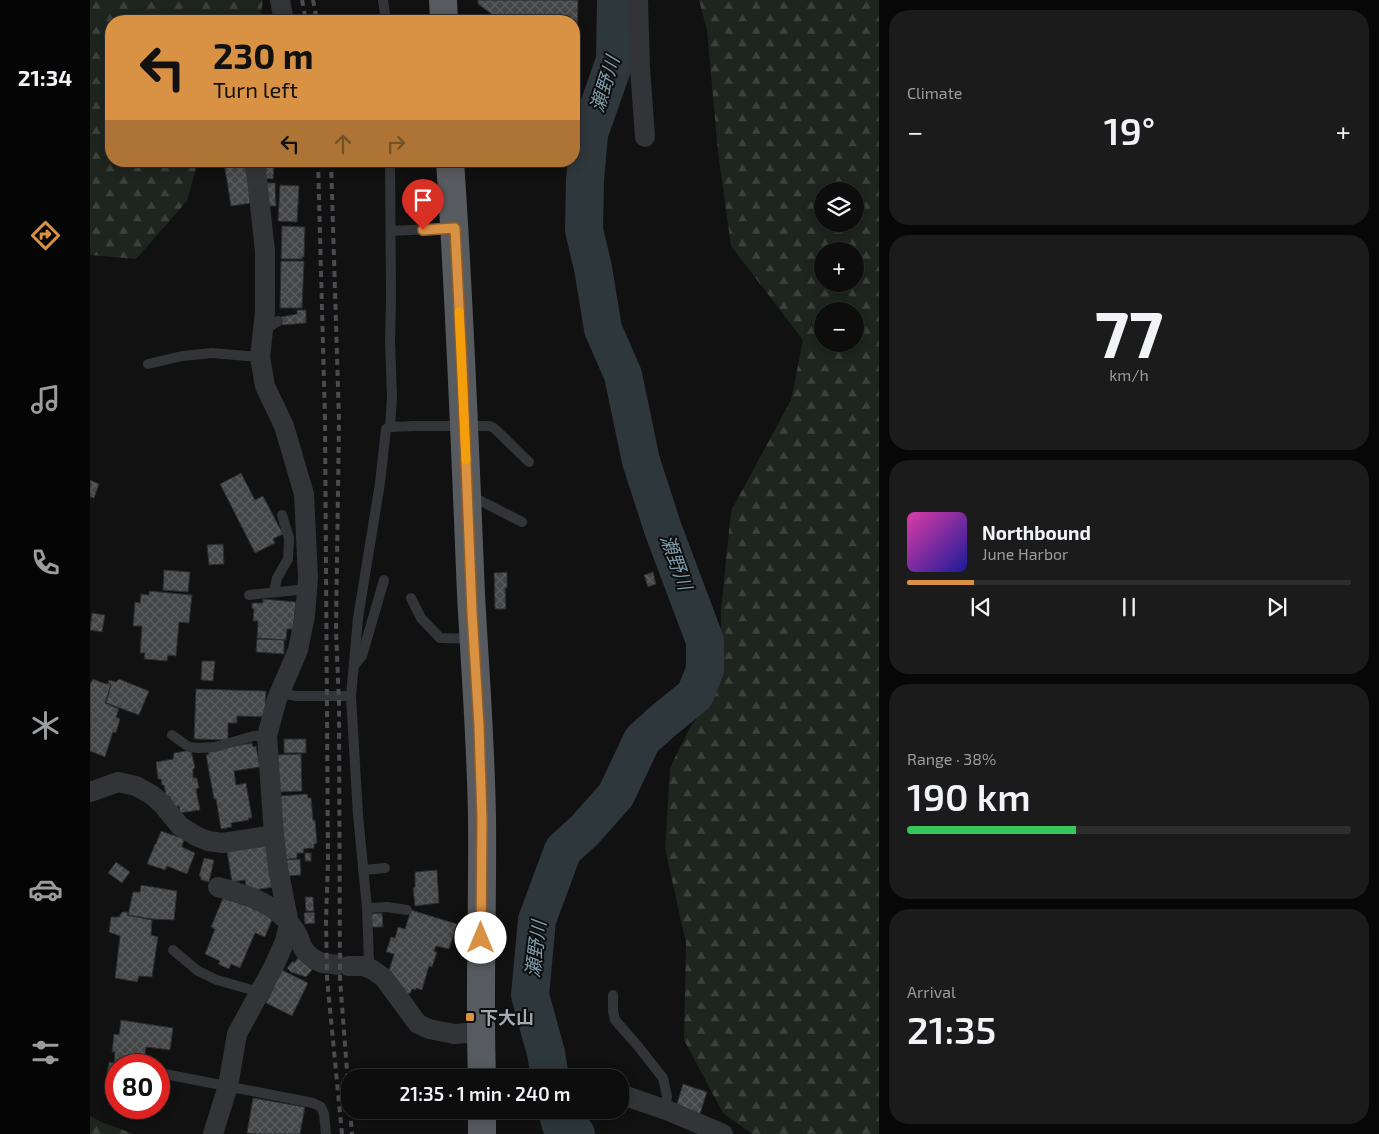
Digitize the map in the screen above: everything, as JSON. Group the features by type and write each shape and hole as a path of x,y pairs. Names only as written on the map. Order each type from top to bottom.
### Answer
{"highway":[{"path":"443,0 444,15"},
{"path":"450,167 479,726 482,819 480,1032 482,1069"},
{"path":"482,1119 482,1134"}],"street":[{"path":"280,0 283,15"},
{"path":"638,0 645,137"},
{"path":"213,1134 228,1086 237,1034 278,958 289,924 274,836 267,736 280,692 298,650 305,615 308,578 304,494 284,426 265,386 260,357 270,326 265,312 265,251 256,167"},
{"path":"90,792 118,782 136,786 152,795 162,804 180,826 208,842 222,843 274,836"},
{"path":"218,887 250,896 264,902 279,912 296,931 302,948 310,957 322,964"},
{"path":"348,966 364,966 384,978 418,1024 430,1029 454,1034 480,1032"},
{"path":"629,1097 722,1134"}],"lane":[{"path":"383,0 385,15"},
{"path":"390,167 390,342 392,397 390,427"},
{"path":"391,231 455,228"},
{"path":"148,364 182,356 212,353 260,357"},
{"path":"368,968 367,908 358,815 351,696 362,588 380,483 386,429 390,427 415,426 489,426 494,428 529,462"},
{"path":"467,494 522,522"},
{"path":"274,592 277,578 288,559 289,538 282,515"},
{"path":"353,666 362,656 384,580"},
{"path":"249,595 307,589"},
{"path":"411,598 422,618 440,638 474,639"},
{"path":"280,692 295,696 351,696"},
{"path":"172,735 189,747 198,748 215,747 254,736 267,736"},
{"path":"363,870 386,868"},
{"path":"367,908 387,907 407,910"},
{"path":"173,950 198,971 217,980 259,992"},
{"path":"613,995 615,1020 664,1078 667,1096 665,1110"},
{"path":"170,1075 313,1103 322,1107 326,1134"}],"green space":[{"path":"90,0 263,0 261,15 105,15 105,167 196,167 187,201 136,259 90,255"},
{"path":"699,0 879,0 879,1134 752,1134 723,1113 684,1040 686,943 665,849 670,768 688,731 722,680 721,610 731,511 791,400 803,340 731,246 718,152 707,30"},
{"path":"90,1116 101,1122 134,1134 90,1134"}],"building":[{"path":"478,0 578,0 578,15 493,15 478,4"},
{"path":"225,167 246,167 251,203 231,206"},
{"path":"263,167 274,167 273,179 263,178"},
{"path":"262,183 275,183 276,206 264,206"},
{"path":"280,185 299,186 297,222 278,221"},
{"path":"282,226 305,227 304,257 302,259 281,259"},
{"path":"281,261 304,261 302,308 280,308"},
{"path":"297,310 306,310 306,323 282,325 281,317 297,314"},
{"path":"241,473 255,500 263,496 283,534 273,539 275,543 255,553 220,484"},
{"path":"90,480 99,484 94,498 90,497"},
{"path":"223,544 224,564 209,565 207,545"},
{"path":"164,570 190,572 188,592 163,590"},
{"path":"507,572 507,588 505,588 506,609 495,609 494,573"},
{"path":"653,572 656,584 648,587 644,575"},
{"path":"149,591 192,595 189,623 179,622 176,656 168,655 167,661 144,659 145,653 140,653 142,626 133,626 135,602 140,603 141,594 149,595"},
{"path":"263,599 296,602 293,629 287,629 286,640 257,638 258,621 253,621 254,609 252,608 252,603 263,603"},
{"path":"92,613 105,615 102,632 90,630"},
{"path":"257,639 284,640 284,654 256,652"},
{"path":"202,661 215,661 213,681 201,680"},
{"path":"93,679 111,685 105,703 119,709 116,717 120,719 116,733 113,732 105,757 90,751 90,684"},
{"path":"119,679 149,691 139,715 106,703 111,685 108,682 109,680 116,682"},
{"path":"196,689 266,691 265,717 237,716 237,723 228,723 228,740 194,739"},
{"path":"284,739 306,739 306,753 284,753"},
{"path":"252,743 253,747 256,746 260,767 234,771 236,785 246,783 252,818 231,823 232,827 221,829 206,755 215,749"},
{"path":"191,750 195,768 193,769 193,778 197,778 199,788 196,789 200,810 180,813 179,806 173,807 170,797 166,796 161,779 158,779 156,762 173,759 174,753"},
{"path":"301,754 302,791 278,792 276,755"},
{"path":"307,794 308,798 311,798 317,843 314,844 314,848 303,849 304,853 297,853 297,858 281,860 279,796"},
{"path":"161,831 184,839 182,847 195,853 187,874 167,866 165,870 147,864"},
{"path":"267,844 274,887 247,891 245,880 232,882 227,851"},
{"path":"305,853 311,853 311,861 305,861"},
{"path":"204,858 214,860 209,882 201,880 199,876"},
{"path":"300,859 301,875 286,876 285,860"},
{"path":"116,862 130,872 122,883 108,873"},
{"path":"437,870 439,903 415,906 413,888 415,887 415,872"},
{"path":"141,885 177,891 174,920 128,915 133,892 140,892"},
{"path":"305,897 313,897 314,911 306,911"},
{"path":"223,898 269,913 273,917 265,937 255,933 240,968 231,964 229,969 218,964 220,961 205,954 215,929 211,927"},
{"path":"411,910 457,924 449,949 436,946 434,951 437,952 432,967 429,966 422,990 412,989 410,994 400,991 387,977 394,954 386,952 391,937 395,938 398,927 405,929"},
{"path":"122,912 128,912 127,915 152,920 151,935 158,937 152,977 139,976 137,982 115,978 120,936 109,932 111,917 119,917"},
{"path":"314,912 315,923 305,924 304,913"},
{"path":"382,913 383,927 370,927 370,914"},
{"path":"298,958 312,970 306,977 291,972 287,968"},
{"path":"282,970 308,983 292,1016 266,1003"},
{"path":"121,1020 173,1028 170,1050 146,1047 145,1054 115,1054 115,1052 112,1052 114,1034 119,1035"},
{"path":"683,1084 707,1092 700,1114 676,1107"},
{"path":"253,1098 305,1107 300,1134 247,1133"}],"waterway":[{"name":"瀬野川","path":"549,1069 530,995 537,920 563,850 584,831 616,795 642,740 695,695 705,670 705,641 663,529 641,461 623,375 603,329 593,268 584,230 585,181 589,134 615,60 616,0"},
{"name":"瀬野川","path":"559,1119 561,1125 576,1134"}],"tunnel":[{"path":"322,963 348,966"}],"railway":[{"path":"302,0 305,15"},
{"path":"313,0 316,15"},
{"path":"318,167 325,419 327,978 342,1134"},
{"path":"331,167 339,420 336,630 339,704 340,979 347,1069"},
{"path":"351,1119 352,1134"}],"slow traffic":[{"path":"459,312 466,460"}],"place":[{"name":"下大山","path":"470,1017"}],"route":[{"path":"423,230 455,228 472,612 479,726 482,819 481,938"}]}
